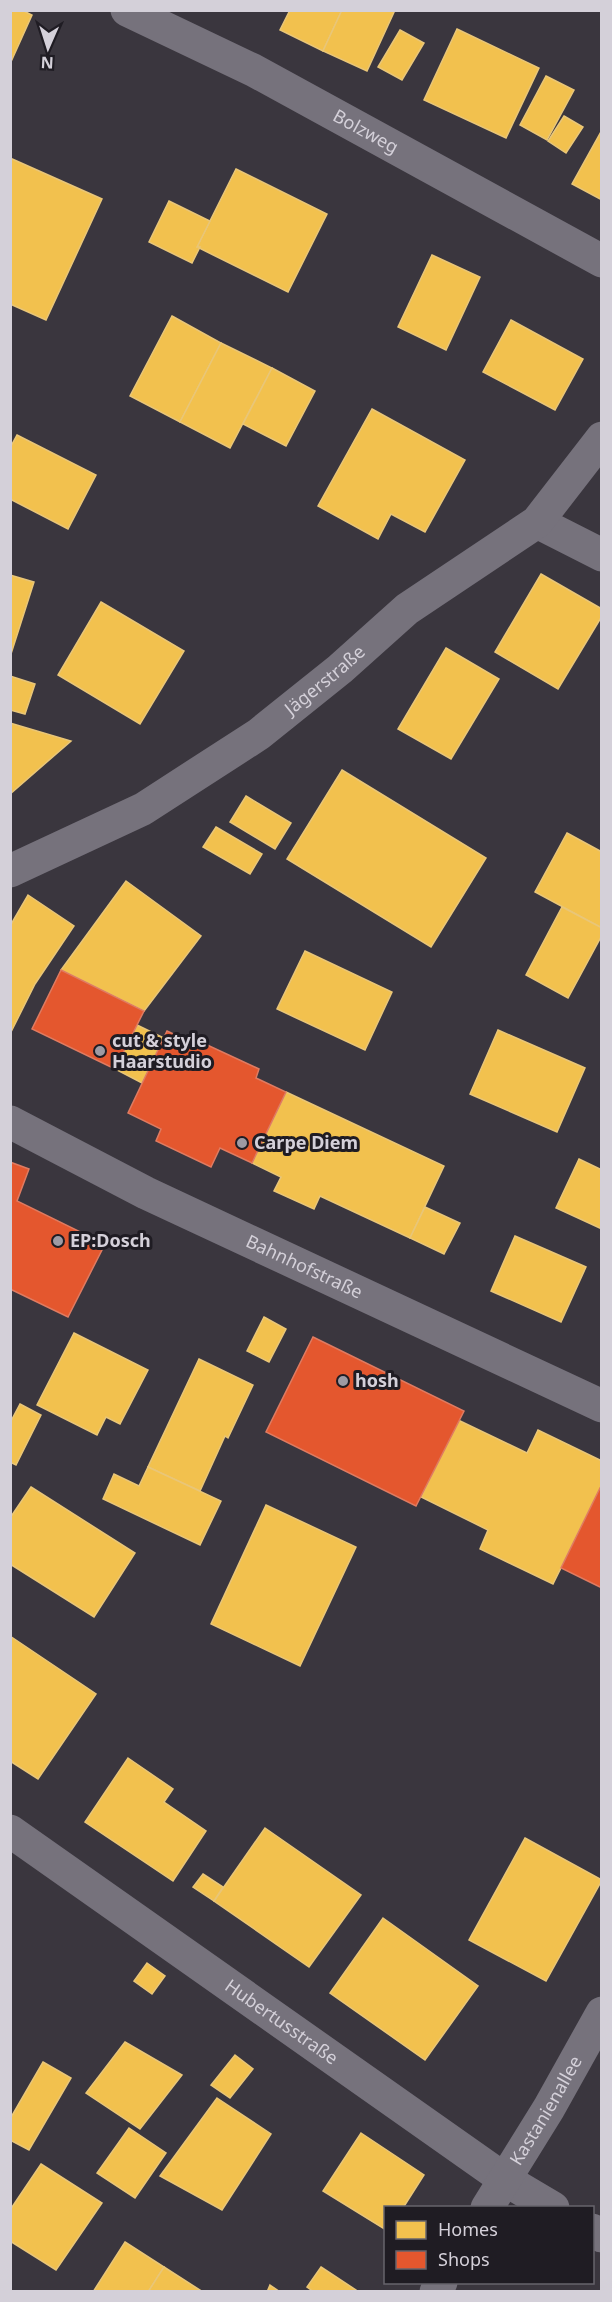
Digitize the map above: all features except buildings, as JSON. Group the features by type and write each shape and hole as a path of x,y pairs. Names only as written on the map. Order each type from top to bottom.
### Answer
{"street":[{"name":"Bolzweg","path":"127,10 253,70 602,261"},
{"name":"Jägerstraße","path":"10,871 143,809 259,734 340,669 407,609 537,522 602,438"},
{"path":"537,522 602,555"},
{"name":"Bahnhofstraße","path":"10,1122 146,1193 602,1406"},
{"name":"Hubertusstraße","path":"10,1831 504,2179 550,2206"},
{"name":"Kastanienallee","path":"488,2206 549,2108 602,2013"}],"place":[{"name":"cut & style Haarstudio","path":"100,1051"},
{"name":"Carpe Diem","path":"242,1143"},
{"name":"EP:Dosch","path":"58,1241"},
{"name":"hosh","path":"343,1381"}]}
